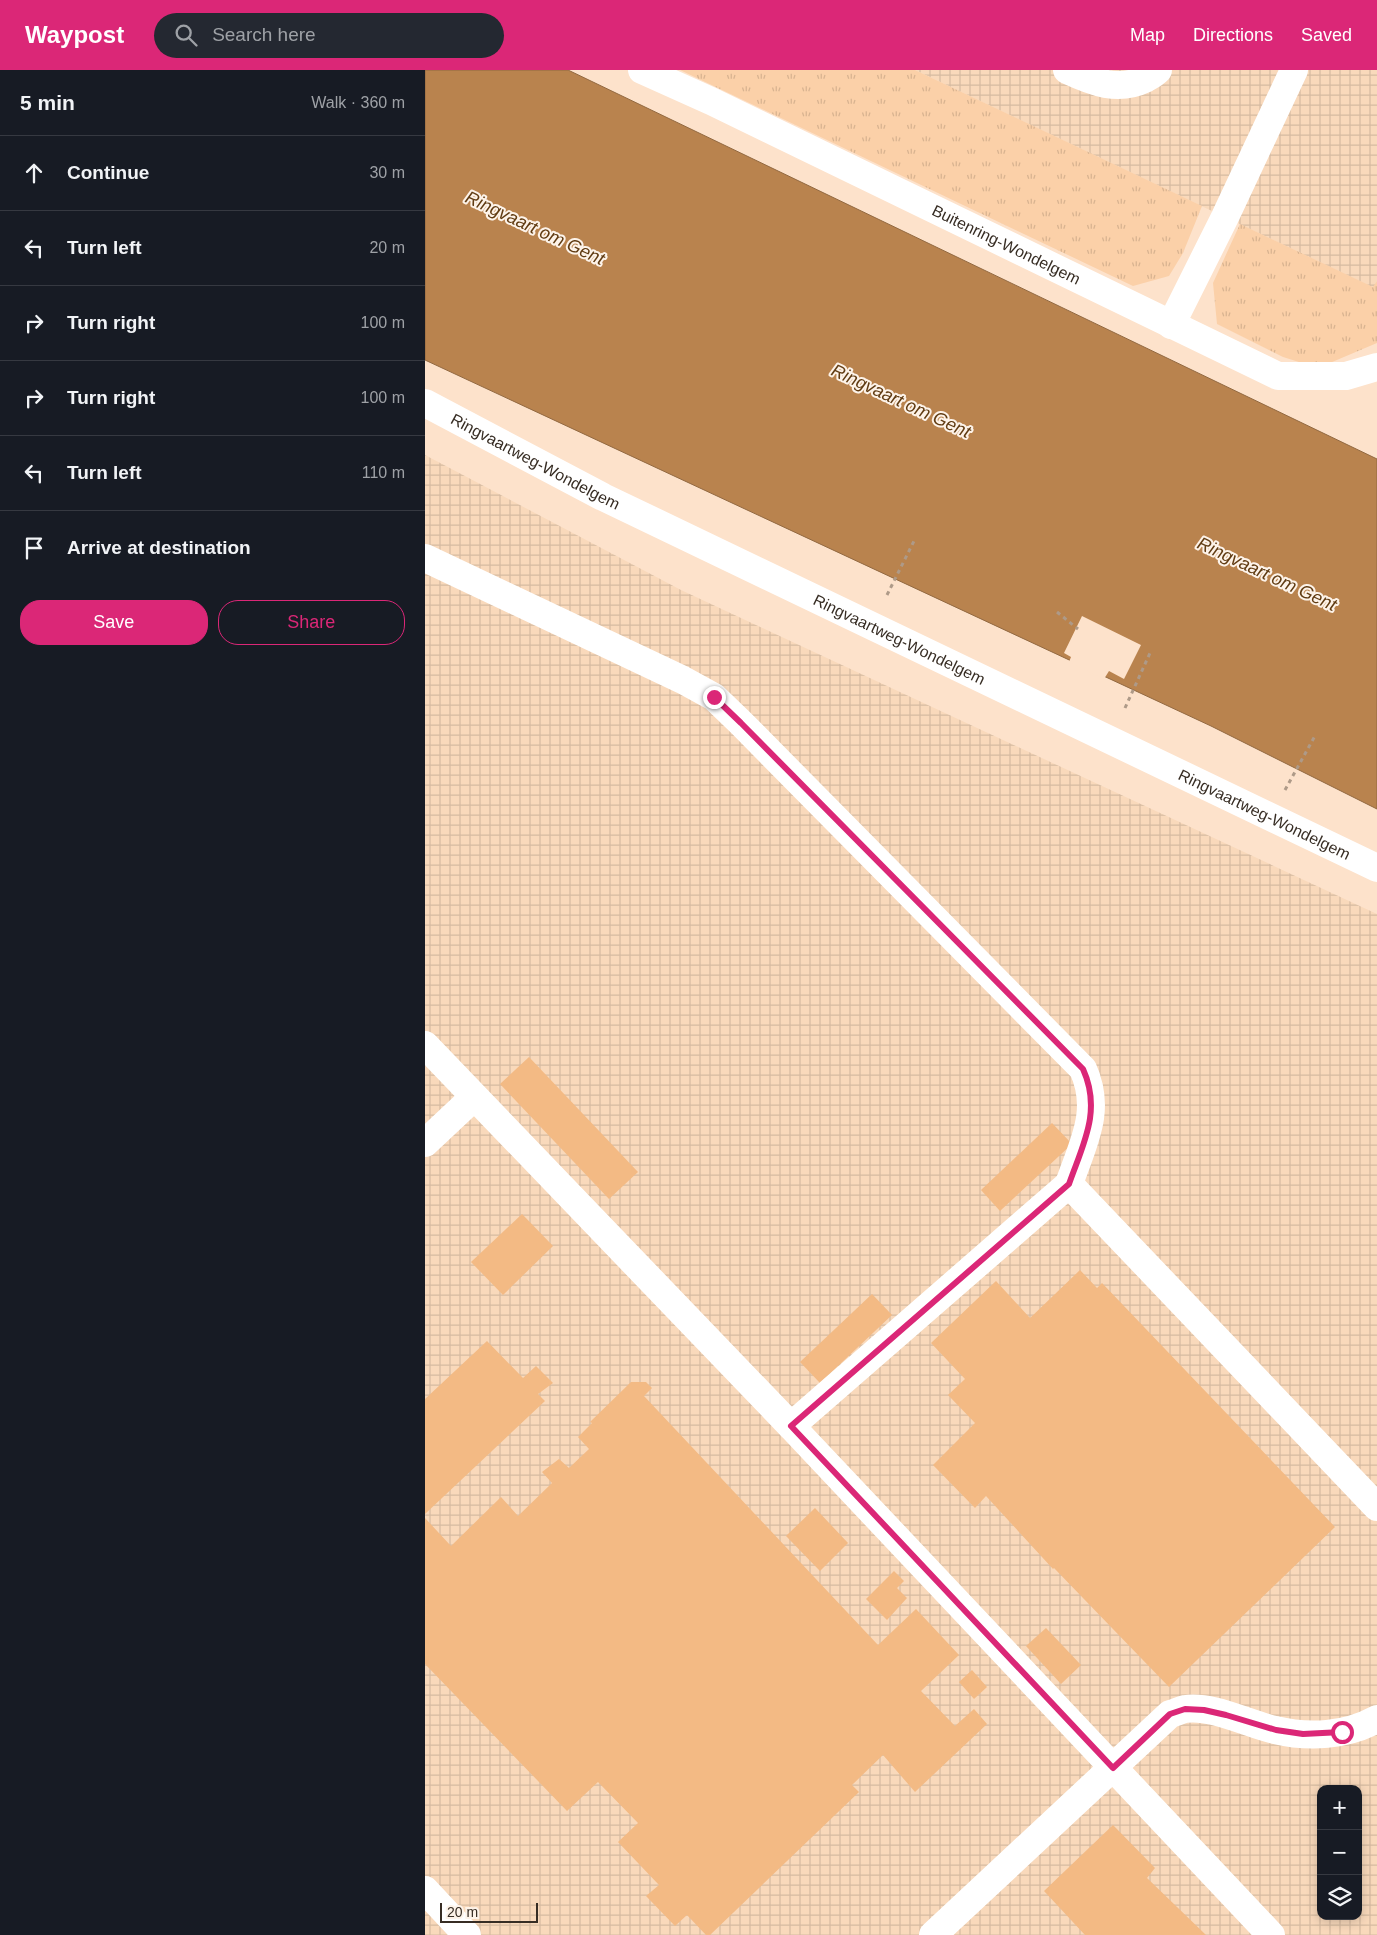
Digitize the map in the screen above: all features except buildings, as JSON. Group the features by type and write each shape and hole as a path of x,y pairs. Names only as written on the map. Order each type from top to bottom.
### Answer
{"street":[{"name":"Buitenring-Wondelgem","path":"642,70 720,105 1279,376 1346,376 1377,367"},
{"path":"1067,70 1089,80 1112,86 1135,83 1154,74 1158,70"},
{"path":"1171,325 1225,217 1294,70"},
{"name":"Ringvaartweg-Wondelgem","path":"425,403 603,497 1377,868"},
{"path":"425,558 683,680 714,697 1083,1069 1090,1085 1089,1126 1069,1184 791,1426"},
{"path":"425,1045 791,1426 1271,1935"},
{"path":"425,1144 475,1097"},
{"path":"1069,1184 1377,1507"},
{"path":"933,1935 1170,1714 1185,1709 1204,1710 1276,1730 1303,1734 1342,1732 1365,1726 1377,1719"},
{"path":"425,1890 467,1935"}],"path":[{"path":"887,595 915,538"},
{"path":"1057,612 1079,629"},
{"path":"1125,708 1150,653"},
{"path":"1282,796 1315,734"}],"shaded area":[{"path":"915,70 1377,70 1377,281 1374,288"},
{"path":"425,455 681,590 1377,914 1377,1935 425,1935"}],"green space":[{"path":"680,70 915,70 1202,206 1183,253 1169,276 1133,286"},
{"path":"1240,224 1373,287 1377,281 1377,343 1318,368 1283,357 1217,324 1213,283"}],"water":[{"name":"Ringvaart om Gent","path":"425,70 568,70 1377,459 1377,809 1211,726 425,360"}],"pier":[{"path":"1082,616 1141,645 1124,679 1109,671 1104,679 1069,662 1071,657 1064,653"}],"route":[{"path":"714,697 1083,1069 1090,1085 1089,1126 1069,1184 791,1426 1113,1768 1170,1714 1185,1709 1204,1710 1276,1730 1303,1734 1342,1732"}]}
